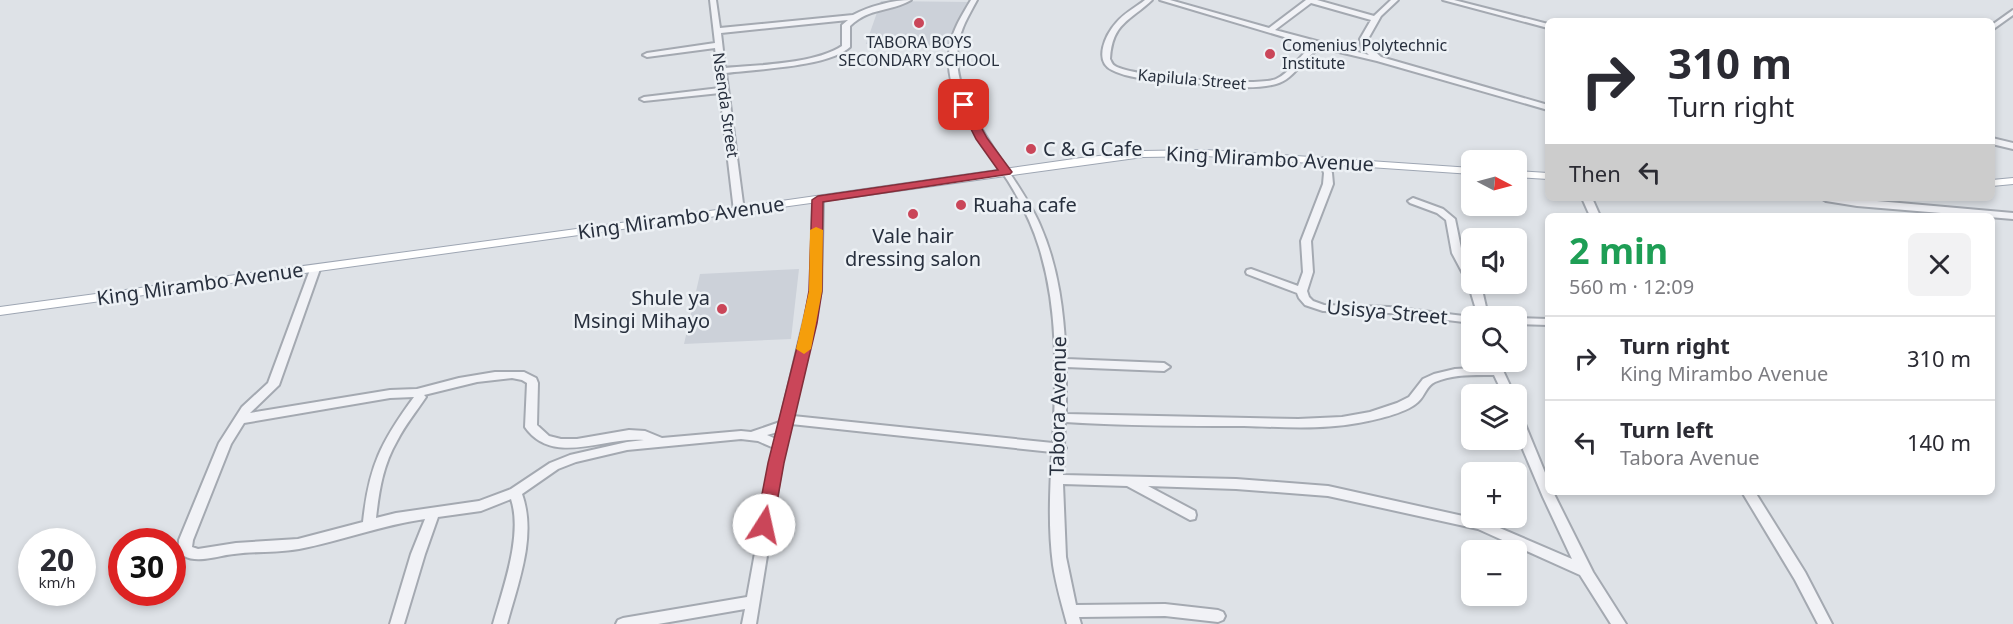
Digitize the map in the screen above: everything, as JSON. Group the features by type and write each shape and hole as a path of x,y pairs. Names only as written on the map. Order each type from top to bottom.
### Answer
{"main road":[{"name":"King Mirambo Avenue","path":"1,312 818,200 1081,161 1175,152 1461,170"},
{"path":"1527,175 1545,176"},
{"path":"1995,183 2013,181"}],"street":[{"name":"Nsenda Street","path":"713,0 723,90 732,139 739,211"},
{"path":"888,0 906,0"},
{"path":"716,32 855,17 906,0"},
{"name":"Tabora Avenue","path":"974,0 956,32 952,51 953,72 971,120 981,139 1006,172 1031,217 1048,259 1059,325 1062,363 1057,479 1059,560 1072,617"},
{"path":"1270,31 1310,0 1375,19"},
{"path":"1378,59 1364,44 1364,39 1375,19 1395,0"},
{"path":"1446,0 1545,25"},
{"name":"Kapilula Street","path":"1309,50 1283,78 1269,83 1178,79 1115,70 1106,59 1111,36 1126,16 1148,2 1166,1 1545,107"},
{"path":"1995,26 2013,12"},
{"path":"722,71 811,60 836,54 846,47 846,25 855,17"},
{"path":"1306,42 1309,50 1322,46"},
{"path":"647,55 718,45"},
{"path":"645,99 723,90"},
{"path":"1995,142 2013,146"},
{"name":"Usisya Street","path":"1323,161 1328,172 1328,184 1306,241 1308,272 1302,291 1309,303 1323,308 1389,310 1461,319"},
{"path":"749,624 780,446 816,291 818,200"},
{"path":"1413,201 1440,211 1450,219 1457,253 1461,261"},
{"path":"1845,201 1977,213"},
{"path":"1995,214 2013,216"},
{"path":"315,269 273,385 240,418 219,456 186,540 185,549 190,553 298,543 340,534 369,524 481,506 515,492 554,466 574,458 659,442 752,435 760,436 780,446"},
{"path":"1251,272 1302,291"},
{"path":"1527,321 1545,322"},
{"path":"1062,363 1164,367"},
{"path":"1061,418 1139,422 1314,425 1334,423 1369,417 1406,404 1414,399 1419,390 1431,379 1471,372"},
{"path":"240,418 390,394 417,393 499,375 526,376 534,385 529,404 531,427 545,440 562,444 643,435 659,442"},
{"path":"369,524 377,468 393,434 420,397 417,393"},
{"path":"752,435 785,422 1060,448"},
{"path":"1527,443 1545,486"},
{"path":"1057,479 1245,485 1328,491 1481,525 1586,571"},
{"path":"1131,483 1190,515"},
{"path":"500,624 521,527 520,501 515,492"},
{"path":"1549,495 1586,571 1619,624"},
{"path":"1750,495 1800,576 1825,624"},
{"path":"398,624 418,554 433,514"},
{"path":"623,624 752,602"},
{"path":"1072,617 1165,610 1218,616"}],"shaded area":[{"name":"TABORA BOYS SECONDARY SCHOOL","path":"881,1 970,2 961,46 866,44"},
{"path":"799,269 791,339 684,344 700,274"}],"slow traffic":[{"path":"804,349 816,291 816,230"}],"place":[{"name":"TABORA BOYS SECONDARY SCHOOL","path":"919,23"},
{"name":"Comenius Polytechnic Institute","path":"1270,54"},
{"name":"C & G Cafe","path":"1031,149"},
{"name":"Ruaha cafe","path":"961,205"},
{"name":"Vale hair dressing salon","path":"913,214"},
{"name":"Shule ya Msingi Mihayo","path":"722,309"}],"route":[{"path":"764,525 816,291 818,200 1006,172 981,139 964,105"}]}
